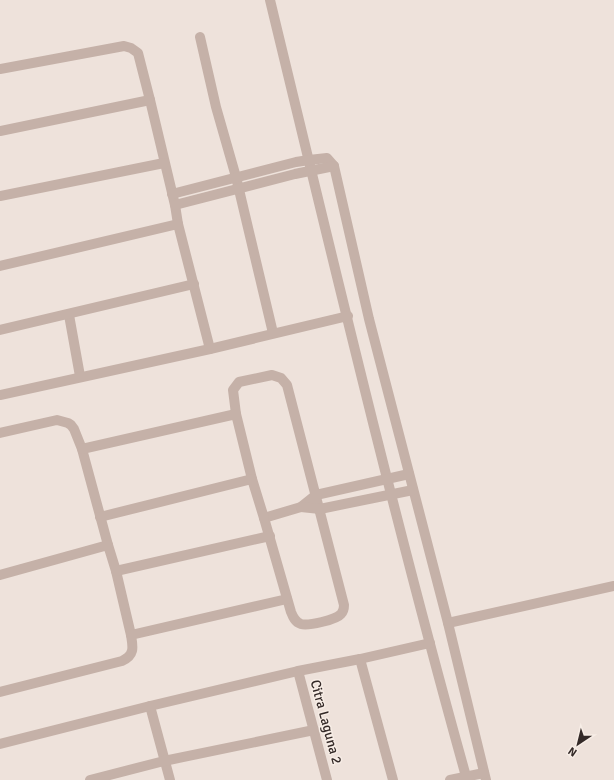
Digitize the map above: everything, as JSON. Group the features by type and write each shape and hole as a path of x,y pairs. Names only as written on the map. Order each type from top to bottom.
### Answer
{"street":[{"path":"270,0 387,478 467,779"},
{"path":"200,37 216,107 236,177 273,333"},
{"path":"0,69 124,46 131,48 138,53 175,205 178,224 210,349"},
{"path":"0,131 150,100"},
{"path":"172,194 309,160 327,158 334,166 369,319 448,623 485,776 450,780"},
{"path":"0,196 164,163"},
{"path":"175,205 311,170 334,166"},
{"path":"0,266 178,224"},
{"path":"0,330 69,315 194,284"},
{"path":"69,315 80,376"},
{"path":"0,395 80,376 210,349 348,316"},
{"path":"272,375 284,380 288,385 344,605 343,610 336,618 301,624 293,617 252,479 236,414 233,390 239,382 272,375"},
{"path":"82,449 236,414"},
{"path":"0,433 57,420 68,423 74,429 82,449 116,571 131,635 132,650 131,655 122,661 0,692"},
{"path":"264,518 300,507 316,495 409,474"},
{"path":"100,517 252,479"},
{"path":"300,507 320,509 413,490"},
{"path":"116,571 270,536"},
{"path":"0,575 108,545"},
{"path":"448,623 614,586"},
{"path":"131,635 287,599"},
{"path":"0,744 150,706 298,671 360,660 430,643"},
{"path":"360,660 393,780"},
{"name":"Citra Laguna 2","path":"298,671 327,780"},
{"path":"150,706 170,780"},
{"path":"90,780 164,761 314,730"}]}
